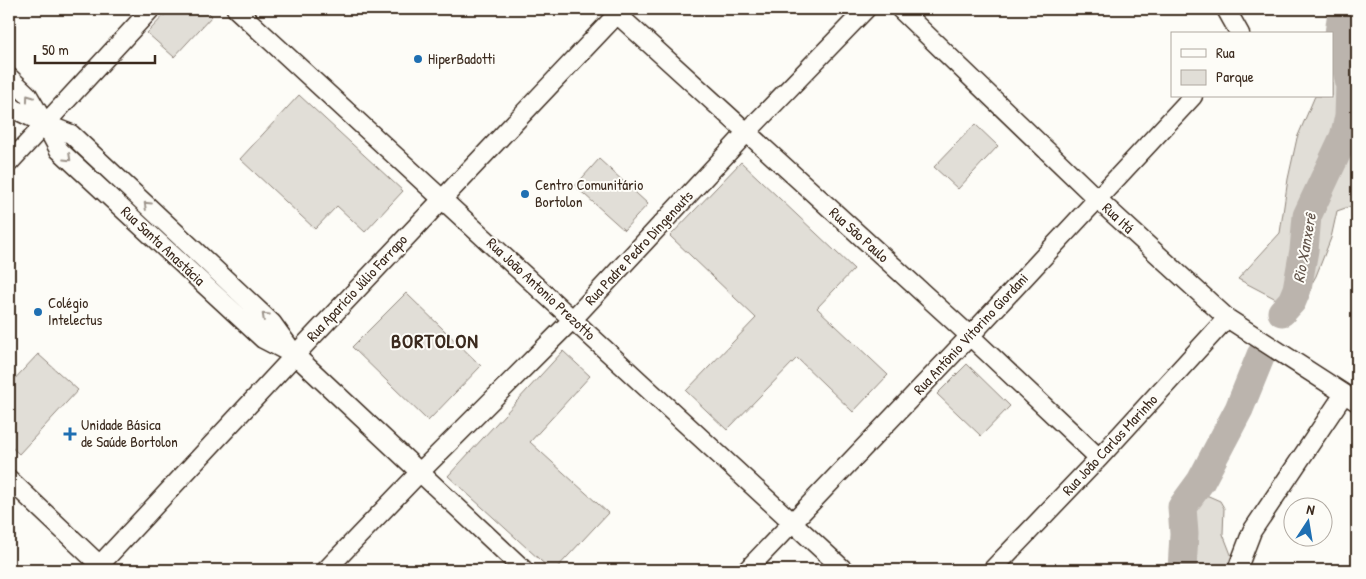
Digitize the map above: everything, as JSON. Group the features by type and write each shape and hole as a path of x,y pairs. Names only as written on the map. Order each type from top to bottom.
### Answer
{"street":[{"path":"9,163 151,9"},
{"name":"Rua João Antonio Prezotto","path":"236,9 844,570"},
{"name":"Rua Padre Pedro Dingenouts","path":"326,570 420,472 573,319 747,132 866,9"},
{"name":"Rua Itá","path":"900,9 1096,198 1227,318 1351,398"},
{"path":"1226,9 1239,32"},
{"name":"Rua Aparício Júlio Farrapo","path":"100,569 295,355 620,11"},
{"name":"Rua São Paulo","path":"620,11 747,132 970,336 1099,458"},
{"name":"Rua Santa Anastácia","path":"9,77 28,95 59,150 263,339 295,355"},
{"name":"Rua Antônio Vitorino Giordani","path":"747,570 970,336 1096,198 1191,98"},
{"name":"Rua Santa Anastácia","path":"9,104 16,110 71,134 272,323 295,355 524,570"},
{"path":"109,196 122,182"},
{"path":"164,247 177,234"},
{"path":"216,295 229,282"},
{"name":"Rua João Carlos Marinho","path":"992,570 1099,458 1227,318"},
{"path":"1237,570 1252,531 1351,398"},
{"path":"9,479 100,569"}],"green space":[{"path":"170,9 205,9 212,16 174,57 147,33"},
{"path":"1327,9 1357,9 1357,204 1337,211 1331,238 1316,276 1297,310 1238,279 1280,233 1288,179 1297,138 1314,98 1334,98 1334,32 1332,32 1332,21"},
{"path":"299,95 403,191 365,232 337,206 315,229 240,159"},
{"path":"975,124 998,146 958,189 934,167"},
{"path":"599,159 648,204 624,230 575,186"},
{"path":"741,162 854,269 817,308 888,375 853,412 797,358 727,430 686,391 756,318 670,236"},
{"path":"406,293 481,366 428,421 352,347"},
{"path":"563,351 590,376 530,442 608,513 555,570 551,570 448,476"},
{"path":"38,354 78,390 19,454 9,445 9,385"},
{"path":"967,364 1010,406 981,436 937,394"},
{"path":"1204,494 1220,501 1224,508 1223,534 1232,557 1230,570 1191,570 1187,525 1191,504"}],"waterway":[{"name":"Rio Xanxerê","path":"1282,312 1292,301 1297,289 1304,250 1307,216 1344,137 1349,117 1350,84 1339,34 1344,9"},
{"name":"Rio Xanxerê","path":"1182,570 1184,534 1182,507 1201,481 1239,409 1261,355"}],"place":[{"name":"HiperBadotti","path":"418,59"},
{"name":"Centro Comunitário Bortolon","path":"525,194"},
{"name":"Colégio Intelectus","path":"38,312"},
{"name":"Unidade Básica de Saúde Bortolon","path":"70,434"}],"district":[{"name":"BORTOLON","path":"435,341"}]}
